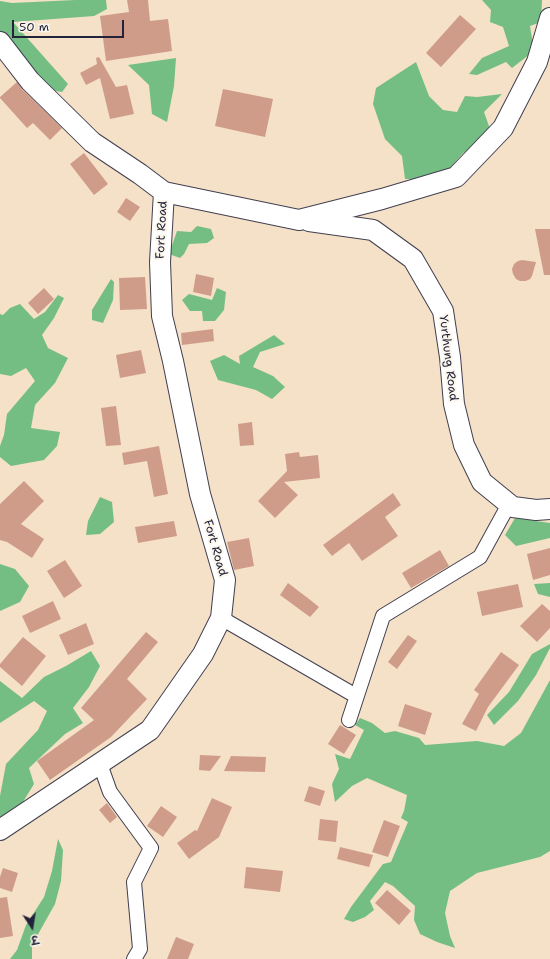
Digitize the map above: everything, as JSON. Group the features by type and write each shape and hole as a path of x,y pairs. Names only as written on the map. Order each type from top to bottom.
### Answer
{"street":[{"path":"299,220 382,199 456,177 503,128 537,62 550,18"},
{"path":"0,42 30,81 92,142 164,192"},
{"name":"Yurthung Road","path":"164,192 299,220 373,230 413,260 443,311 450,357 454,404 464,445 482,482 513,507 536,510 550,509"},
{"name":"Fort Road","path":"0,830 150,730 203,654 221,618 225,580 200,494 173,361 162,316 160,262 164,192"},
{"path":"349,720 383,616 480,557 509,504"},
{"path":"221,618 356,696"},
{"path":"100,764 110,792 150,848 134,882 140,949 134,959"}],"green space":[{"path":"106,0 107,9 94,16 13,22 68,84 62,92 50,90 0,32 0,1 12,3"},
{"path":"482,0 542,0 541,22 530,26 534,51 512,68 506,62 477,75 469,74 482,58 509,46 503,27 490,22 491,10"},
{"path":"176,58 174,86 167,122 152,114 149,85 128,65"},
{"path":"416,62 429,96 443,110 457,112 465,96 477,97 502,94 484,112 490,129 479,143 463,153 450,168 422,179 405,179 402,156 385,139 373,104 376,88"},
{"path":"197,226 211,229 214,238 207,243 189,244 184,254 180,258 169,254 177,231 191,232"},
{"path":"111,279 114,282 113,300 103,323 92,320 92,310"},
{"path":"217,288 226,292 224,310 215,321 203,321 202,311 190,311 182,300 189,294 212,300"},
{"path":"58,295 64,298 54,318 42,335 48,348 68,358 55,383 35,405 31,428 60,432 57,446 44,460 11,466 0,457 0,446 4,435 7,414 35,381 26,368 11,376 0,374 0,314 3,315 10,308 20,304 34,319 45,312"},
{"path":"274,335 285,344 260,352 253,367 273,376 285,387 272,399 256,390 218,380 210,361 224,355 240,364 239,356"},
{"path":"100,497 112,502 114,522 100,534 86,535 88,521"},
{"path":"515,518 550,523 550,538 516,546 505,535"},
{"path":"0,564 15,569 29,586 20,602 0,611"},
{"path":"550,583 550,597 538,594 534,584"},
{"path":"550,644 550,648 536,675 518,701 494,725 487,715 509,692 532,654"},
{"path":"91,651 100,666 89,687 73,708 83,723 65,734 29,768 34,784 18,810 0,820 0,796 6,764 38,730 47,711 34,701 0,723 0,681 22,698 44,677"},
{"path":"550,680 550,851 540,857 477,873 450,891 445,913 450,936 455,948 420,934 414,920 415,906 393,886 385,882 370,901 374,910 365,917 353,922 344,919 351,907 383,864 391,862 408,822 401,818 407,795 367,778 352,786 335,802 332,784 339,769 335,754 350,759 364,730 355,725 360,718 372,723 385,733 395,731 419,738 425,745 477,741 504,746 521,733"},
{"path":"58,839 63,850 61,881 55,904 32,945 32,959 10,959 17,950 26,925 44,897 52,871"}],"building":[{"path":"127,0 148,0 150,21 168,19 172,51 106,61 100,16 129,12"},
{"path":"460,15 476,29 441,67 426,53"},
{"path":"99,57 116,87 127,85 134,114 110,119 100,78 86,85 80,73 97,64 96,58"},
{"path":"17,82 22,89 62,128 50,140 33,123 27,128 0,98"},
{"path":"223,89 273,99 265,137 215,126"},
{"path":"84,153 108,184 94,195 70,164"},
{"path":"126,198 140,207 130,221 117,212"},
{"path":"535,229 550,229 550,275 544,275"},
{"path":"522,260 536,262 532,276 526,281 516,279 512,269 514,264"},
{"path":"196,274 214,278 211,296 193,292"},
{"path":"145,277 147,309 120,310 119,278"},
{"path":"44,288 54,299 38,314 28,303"},
{"path":"213,329 214,341 182,345 181,333"},
{"path":"141,350 146,373 120,378 116,355"},
{"path":"116,406 121,445 106,446 101,408"},
{"path":"252,422 254,445 240,446 238,424"},
{"path":"159,446 168,494 154,497 147,461 124,465 122,453"},
{"path":"299,452 300,457 318,455 320,478 284,482 298,495 275,518 258,501 287,471 285,454"},
{"path":"24,481 44,501 21,524 44,539 32,558 7,542 0,540 0,504"},
{"path":"393,493 401,505 385,517 398,536 362,561 349,543 332,556 323,545"},
{"path":"174,521 177,536 138,543 135,527"},
{"path":"249,538 254,566 234,570 227,542"},
{"path":"550,548 550,575 533,580 527,554"},
{"path":"440,550 449,566 411,588 402,573"},
{"path":"65,560 82,586 64,598 47,571"},
{"path":"288,583 319,607 310,617 280,595"},
{"path":"518,584 523,607 482,616 477,592"},
{"path":"53,601 61,619 30,633 22,616"},
{"path":"542,604 550,611 550,628 537,642 520,626"},
{"path":"86,623 94,644 68,655 59,635"},
{"path":"146,632 158,642 127,679 147,699 111,737 50,780 37,761 94,720 81,708"},
{"path":"408,635 417,641 397,669 388,662"},
{"path":"23,637 46,656 22,686 0,667 0,664"},
{"path":"501,652 519,665 488,707 476,731 462,724 479,694 474,690"},
{"path":"405,704 432,713 425,735 398,726"},
{"path":"340,725 356,735 344,754 328,744"},
{"path":"200,755 221,756 210,771 199,770"},
{"path":"231,756 266,757 265,772 224,771"},
{"path":"309,786 325,791 320,806 304,801"},
{"path":"212,798 232,807 219,837 189,859 177,843 195,830 197,831"},
{"path":"107,803 117,817 110,823 99,810"},
{"path":"161,806 177,817 163,837 147,826"},
{"path":"320,819 338,821 336,842 318,840"},
{"path":"384,820 400,826 388,857 372,852"},
{"path":"340,847 373,855 369,867 337,859"},
{"path":"246,867 283,871 280,892 244,888"},
{"path":"3,868 18,873 12,892 0,888 0,877"},
{"path":"387,890 411,911 399,925 375,903"},
{"path":"7,897 13,936 0,938 0,898"},
{"path":"176,937 194,944 188,959 167,959"}]}
